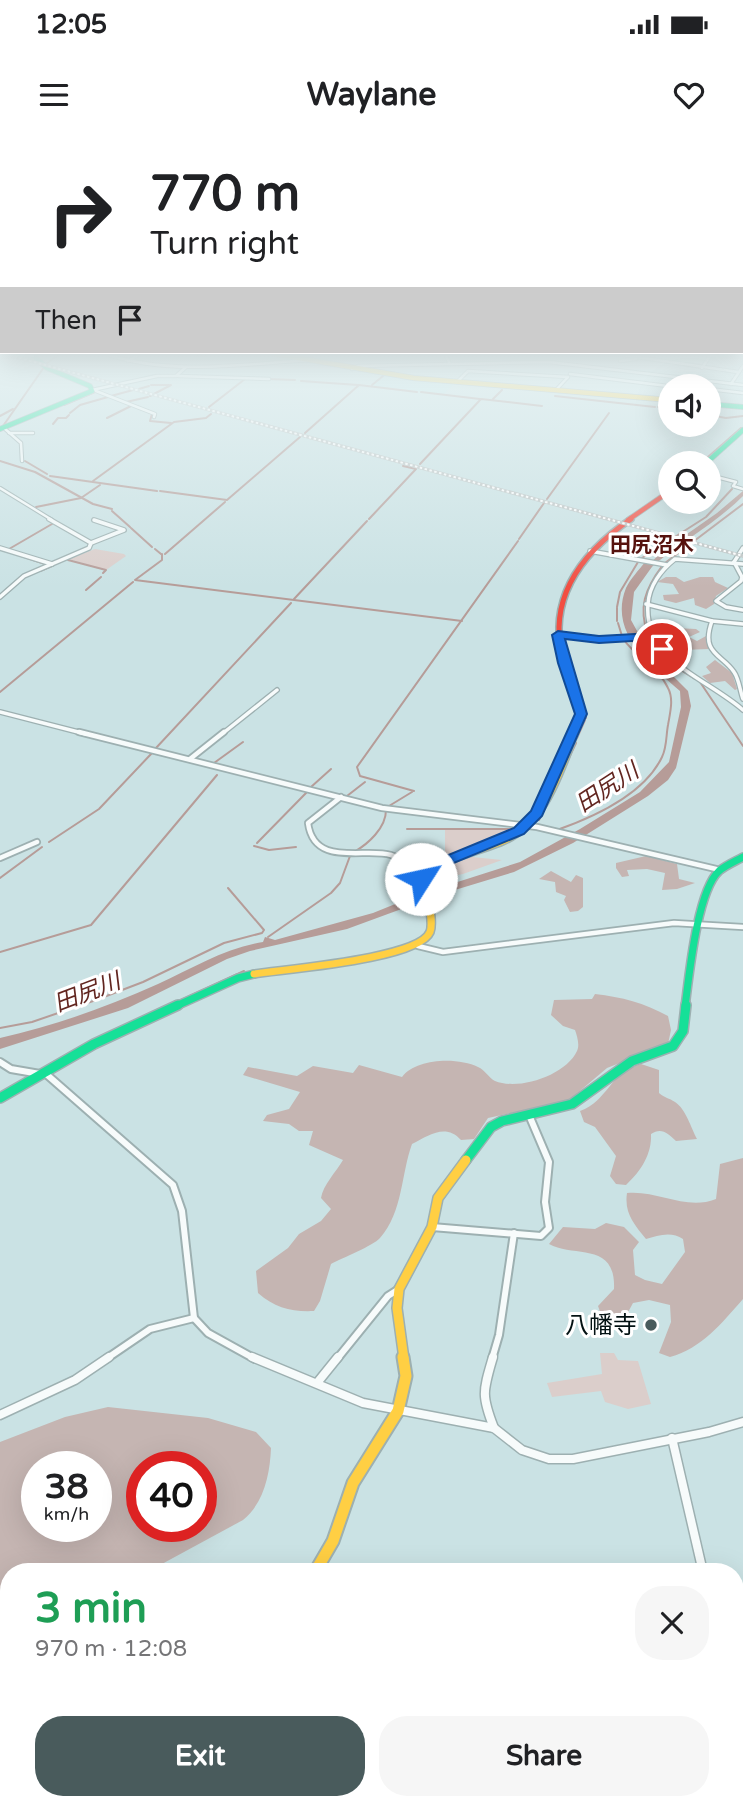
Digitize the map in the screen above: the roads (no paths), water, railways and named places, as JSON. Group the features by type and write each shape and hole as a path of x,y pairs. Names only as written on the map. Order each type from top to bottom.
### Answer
{"main road":[{"path":"720,451 741,432"},
{"path":"0,1098 94,1044 238,978 274,970 370,959 418,946 430,933 433,924 422,887 424,873 438,864 526,827 538,813 581,714 558,635 558,618 567,588 579,562 590,551 658,500"},
{"path":"320,1563 333,1542 353,1483 398,1411 406,1376 397,1308 399,1289 432,1227 438,1198 483,1134 502,1121 572,1104 586,1096 609,1074 632,1061 673,1046 683,1031 692,943 713,879 718,869 743,857"}],"street":[{"path":"7,432 21,443 22,461"},
{"path":"25,432 33,433"},
{"path":"721,478 736,482 733,486 741,489"},
{"path":"0,488 91,543"},
{"path":"0,597 19,579 86,550 91,543 124,530 94,520"},
{"path":"0,548 52,565"},
{"path":"734,562 743,548"},
{"path":"590,551 667,565"},
{"path":"741,702 677,665 653,637 647,623 646,604 654,582 667,565 681,558 743,564"},
{"path":"734,562 742,577 741,581 716,601 726,607 743,610"},
{"path":"646,604 712,621 743,624"},
{"path":"712,621 708,632 714,655 734,672 743,710"},
{"path":"558,635 599,639 653,637"},
{"path":"190,759 277,690"},
{"path":"0,712 382,808 526,827 718,869"},
{"path":"341,797 308,823 313,841 320,846 351,855 390,855 415,871 424,873"},
{"path":"0,858 37,842"},
{"path":"418,946 443,951 652,925 743,926"},
{"path":"0,1062 10,1069 43,1074 95,1114 173,1185 182,1210 194,1318 208,1333 264,1363 363,1403 494,1428 522,1450 549,1459 573,1459 743,1422"},
{"path":"432,1227 541,1236 549,1228 545,1202 549,1162 529,1115"},
{"path":"494,1428 484,1403 484,1390 499,1335 514,1233"},
{"path":"317,1383 388,1296 399,1289"},
{"path":"0,1415 75,1380 150,1329 194,1318"},
{"path":"672,1438 701,1563"}],"waterway":[{"path":"93,481 160,432"},
{"path":"420,464 450,432"},
{"path":"547,499 595,432"},
{"path":"715,451 737,432"},
{"path":"160,491 227,500 300,437"},
{"path":"0,461 35,472 82,498"},
{"path":"25,461 47,474"},
{"path":"369,519 416,469 403,466"},
{"path":"50,476 157,491"},
{"path":"82,498 100,485"},
{"path":"642,558 706,517 732,489"},
{"name":"田尻川","path":"645,570 743,493"},
{"path":"36,507 82,498"},
{"path":"82,498 112,509"},
{"path":"165,554 225,502"},
{"path":"519,539 544,503"},
{"path":"665,563 743,504"},
{"path":"112,511 130,527"},
{"path":"294,599 367,521"},
{"path":"9,549 52,524"},
{"path":"131,528 152,547"},
{"path":"461,621 518,541"},
{"path":"155,549 161,554"},
{"path":"162,554 162,560 135,580 461,621"},
{"path":"21,556 45,564"},
{"path":"68,560 106,570 103,573"},
{"path":"617,607 620,592 638,562"},
{"path":"40,571 52,566"},
{"path":"648,635 644,616 645,599 662,566"},
{"path":"86,590 101,577"},
{"path":"0,692 133,582"},
{"path":"156,748 291,603"},
{"path":"617,608 617,621"},
{"path":"414,791 360,776 357,767 461,621"},
{"path":"618,623 622,636"},
{"path":"562,637 570,669"},
{"path":"650,639 671,664 695,679"},
{"path":"557,830 602,811 631,793 654,771 664,753 671,706 670,692 659,674 624,640"},
{"path":"700,682 743,746"},
{"path":"575,684 586,718"},
{"path":"577,738 585,720"},
{"path":"214,763 243,742"},
{"path":"567,762 576,743"},
{"path":"49,842 99,809 152,753"},
{"path":"311,787 331,769"},
{"path":"0,952 91,925 217,775"},
{"path":"347,796 365,782"},
{"path":"257,843 307,792"},
{"path":"389,806 412,792"},
{"path":"539,820 548,802"},
{"path":"354,852 380,829 386,810"},
{"path":"407,829 513,829"},
{"path":"254,846 269,850 296,847"},
{"path":"0,878 42,847"},
{"path":"268,937 331,893 340,883 350,856"},
{"path":"707,884 715,871"},
{"path":"0,1028 32,1022 96,1000 143,982 224,943 262,933 264,930 228,888"},
{"path":"179,1001 244,971"}],"railway":[{"path":"290,432 743,556"}],"place":[{"name":"八幡寺","path":"651,1325"}],"district":[{"name":"田尻沼木","path":"652,545"}]}
